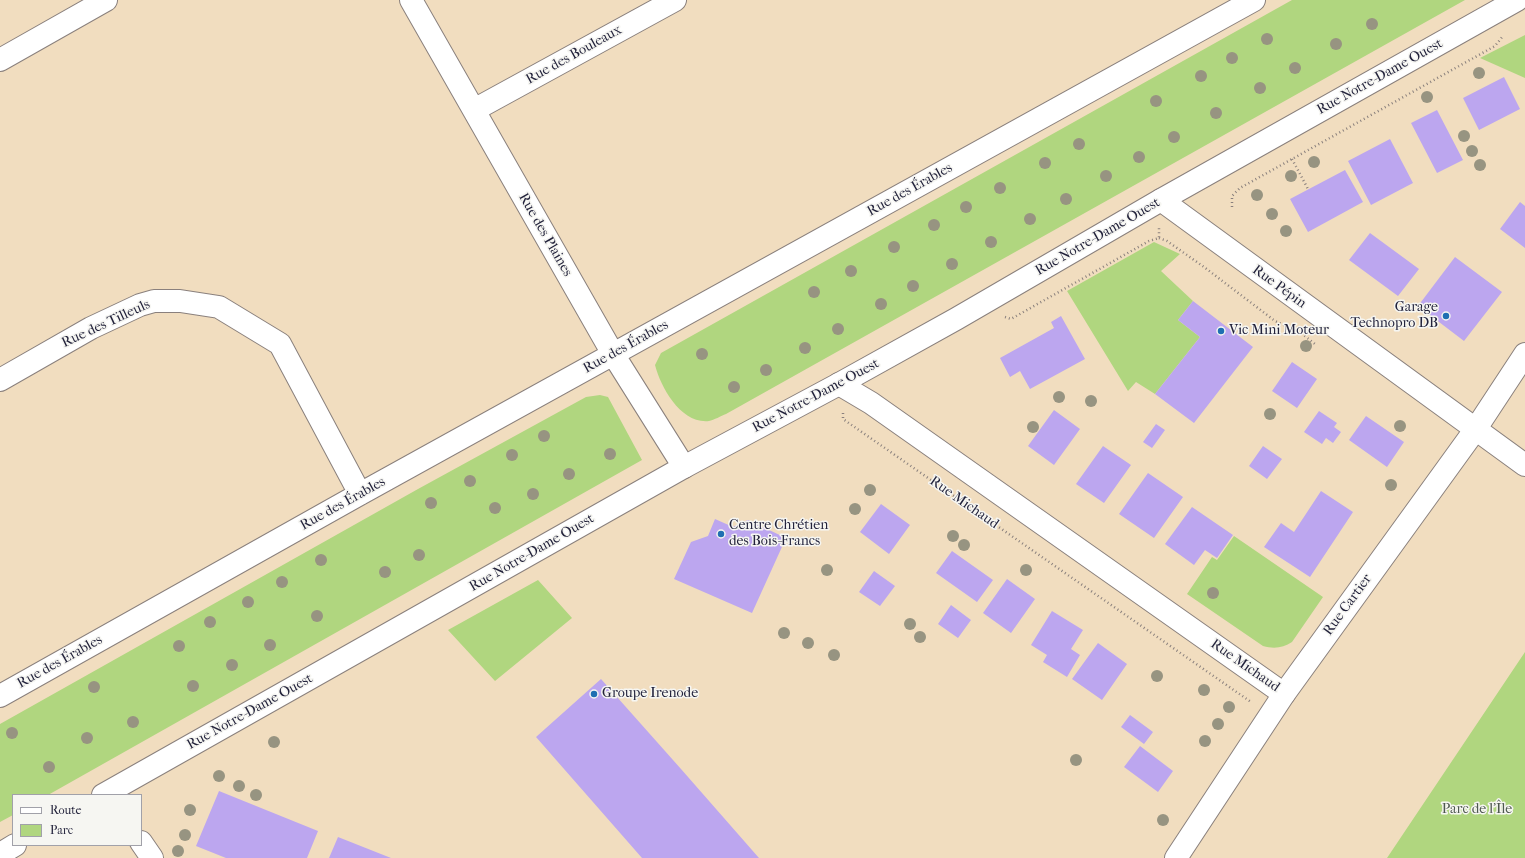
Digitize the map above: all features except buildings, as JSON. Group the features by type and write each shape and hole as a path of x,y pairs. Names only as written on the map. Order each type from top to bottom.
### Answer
{"street":[{"path":"0,60 106,0"},
{"name":"Rue des Plaines","path":"411,0 613,354 684,467"},
{"name":"Rue des Bouleaux","path":"474,110 675,0"},
{"name":"Rue des Érables","path":"0,696 360,494 1254,0"},
{"name":"Rue Notre-Dame Ouest","path":"111,793 684,467 839,384 968,312 1161,200 1517,0"},
{"name":"Rue Pépin","path":"1161,200 1525,465"},
{"name":"Rue des Tilleuls","path":"0,380 91,328 140,305 154,301 180,300 219,307 280,344 360,494"},
{"name":"Rue Cartier","path":"1176,858 1284,694 1475,430 1525,354"},
{"name":"Rue Michaud","path":"839,384 871,403 1284,694"},
{"path":"142,843 152,858"},
{"path":"0,854 13,846"}],"path":[{"name":"Rue Notre-Dame Ouest","path":"1232,207 1232,196 1240,188 1495,46 1504,35"},
{"path":"1292,159 1308,189"},
{"name":"Rue Pépin","path":"1158,238 1167,241 1204,267 1275,321 1300,333 1318,346"},
{"name":"Rue Michaud","path":"839,384 843,419 1250,703 1284,694"}],"green space":[{"path":"1292,0 1465,0 726,414 709,421 690,417 681,411 667,394 655,365 661,353"},
{"path":"1525,35 1525,78 1480,58"},
{"path":"1154,242 1180,254 1161,271 1193,301 1178,320 1200,337 1155,394 1136,382 1128,391 1067,291"},
{"path":"600,395 608,397 642,460 50,794 12,794 12,816 0,822 0,724 418,489 586,397"},
{"path":"1234,536 1323,597 1292,642 1285,646 1263,646 1187,594 1212,557 1217,560"},
{"path":"538,580 572,618 495,681 448,630"},
{"name":"Parc de l'Île","path":"1525,652 1525,858 1387,858"}],"place":[{"name":"Garage Technopro DB","path":"1446,316"},
{"name":"Vic Mini Moteur","path":"1221,331"},
{"name":"Centre Chrétien des Bois-Francs","path":"721,534"},
{"name":"Groupe Irenode","path":"594,694"}]}
